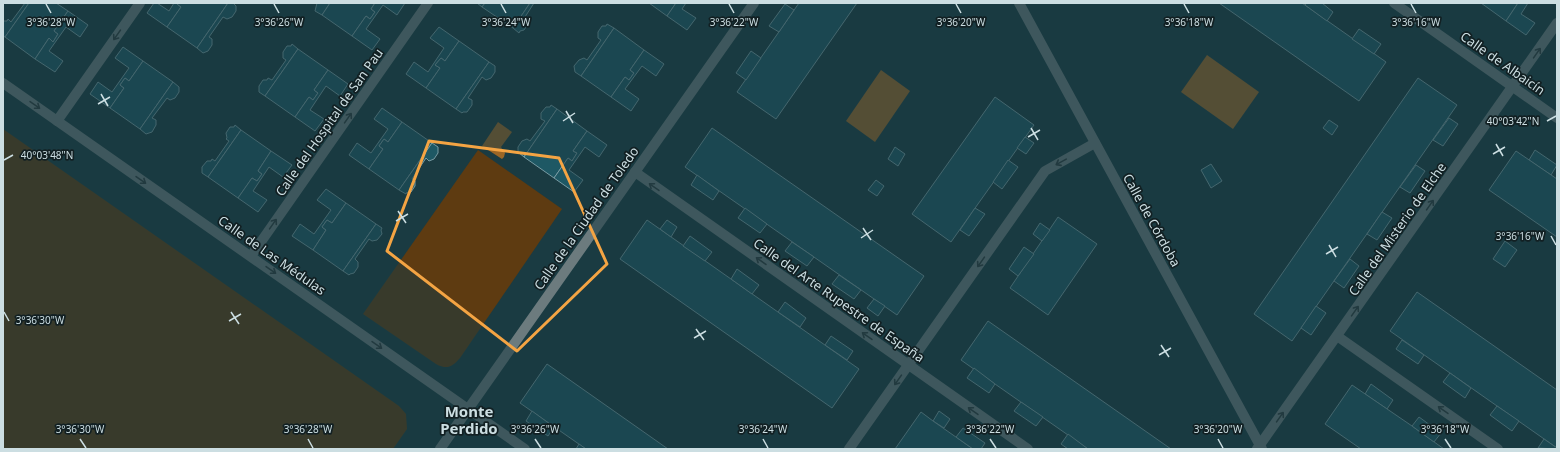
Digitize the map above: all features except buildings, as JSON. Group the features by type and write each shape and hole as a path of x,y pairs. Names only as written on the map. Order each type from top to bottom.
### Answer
{"street":[{"path":"57,121 140,3"},
{"name":"Calle del Hospital de San Pau","path":"251,256 428,3"},
{"name":"Calle de la Ciudad de Toledo","path":"440,449 754,3"},
{"name":"Calle de Córdoba","path":"1019,3 1260,448"},
{"name":"Calle de Albaicín","path":"1394,3 1557,118"},
{"name":"Calle del Misterio de Elche","path":"1260,448 1557,23"},
{"name":"Calle de Las Médulas","path":"3,83 468,410 526,449"},
{"path":"849,449 1045,171 1095,143"},
{"name":"Calle del Arte Rupestre de España","path":"635,172 1028,449"},
{"path":"1337,336 1498,449"}],"highlighted area":[{"path":"429,141 559,158 607,264 517,351 387,251"}],"shaded area":[{"path":"1207,55 1259,92 1233,129 1181,92"},
{"path":"881,70 910,91 875,142 846,121"},
{"path":"498,122 512,132 501,147 505,153 502,159 482,146"},
{"path":"3,129 399,406 406,414 407,429 393,449 3,449"},
{"path":"478,150 562,209 460,358 449,367 443,367 436,364 363,314"}],"district":[{"name":"Monte Perdido","path":"469,420"}]}
